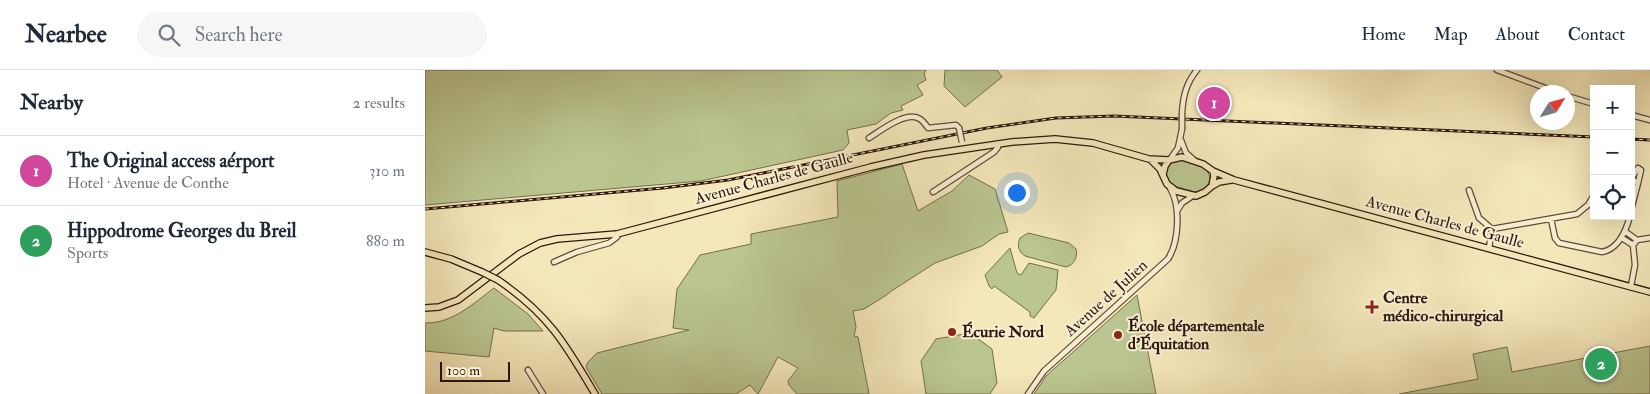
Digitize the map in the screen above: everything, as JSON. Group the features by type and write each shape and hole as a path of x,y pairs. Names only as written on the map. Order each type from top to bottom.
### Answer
{"main road":[{"name":"Avenue Charles de Gaulle","path":"425,308 439,307 458,300 519,254 539,243 557,239 617,234 871,167 965,148 1035,139 1074,140 1093,143 1149,159 1170,160"},
{"path":"1163,174 1165,166 1170,160 1182,157 1195,160 1213,171 1212,186"},
{"path":"1149,159 1157,166 1171,188 1194,196 1205,192 1219,182 1233,180"},
{"name":"Avenue Charles de Gaulle","path":"1213,171 1233,180 1650,292"},
{"path":"425,252 451,259 482,272 498,280 527,301 561,338 595,394"}],"street":[{"path":"1170,160 1178,148 1181,139 1183,98 1186,88 1197,70"},
{"path":"1497,70 1537,85"},
{"path":"1575,98 1590,103"},
{"path":"1635,115 1650,120"},
{"path":"869,138 894,122 911,116 920,118 928,128 956,125 959,128 965,148"},
{"path":"1181,139 1186,153 1195,160"},
{"path":"933,192 993,152 998,147 997,144"},
{"path":"1635,195 1638,183"},
{"name":"Avenue de Julien","path":"1029,394 1044,371 1168,260 1175,244 1177,210 1175,196 1171,188"},
{"path":"1469,190 1479,218 1492,229 1577,214 1590,202"},
{"path":"1177,210 1182,203 1194,196"},
{"path":"1551,219 1555,238 1559,243 1602,252 1608,250 1622,238 1626,232 1629,220"},
{"path":"1489,248 1492,229"},
{"path":"1626,232 1637,240"},
{"path":"554,262 577,252 609,243 617,237 617,234"},
{"path":"1622,238 1633,245"},
{"path":"1631,286 1635,271 1633,245 1637,240 1650,238"},
{"path":"528,370 543,394"}],"green space":[{"path":"425,70 926,70 924,74 926,80 917,85 923,95 901,106 903,110 891,113 876,124 847,130 849,143 843,150 701,181 425,205"},
{"path":"945,70 997,70 1002,77 965,107 944,86"},
{"path":"1180,160 1195,163 1206,170 1210,179 1205,188 1195,192 1171,185 1166,172 1168,166"},
{"path":"902,164 918,211 952,191 969,175 995,189 1008,232 999,234 982,246 935,263 864,309 853,311 856,327 854,336 858,337 869,394 797,394 788,381 798,368 778,357 758,394 750,385 736,394 602,394 586,367 588,362 597,353 689,330 673,328 677,289 700,255 751,244 751,234 838,217 837,181"},
{"path":"1028,233 1069,243 1076,249 1075,260 1066,267 1025,256 1019,248 1019,243 1020,238"},
{"path":"1010,248 1017,273 1021,275 1029,263 1058,270 1056,290 1034,318 1030,316 1030,312 994,286 992,289 985,275"},
{"path":"494,288 528,314 543,331 504,331 494,328 489,357 425,351 425,323 444,320 462,312"},
{"name":"École départementale d'Équitation","path":"1137,295 1156,394 1034,394 1046,376"},
{"path":"970,333 992,349 997,383 990,394 926,394 921,361 936,339"},
{"path":"1650,346 1650,394 1399,394 1478,379 1473,354 1507,347 1512,372"}],"railway":[{"path":"425,209 663,188 728,180 987,128 1056,118 1114,116 1590,137"},
{"path":"1635,139 1650,140"}],"place":[{"name":"The Original access aérport","path":"1214,103"},
{"name":"Centre médico-chirurgical","path":"1372,307"},
{"name":"Écurie Nord","path":"952,332"},
{"name":"École départementale d'Équitation","path":"1118,335"},
{"name":"Hippodrome Georges du Breil","path":"1601,364"}]}
